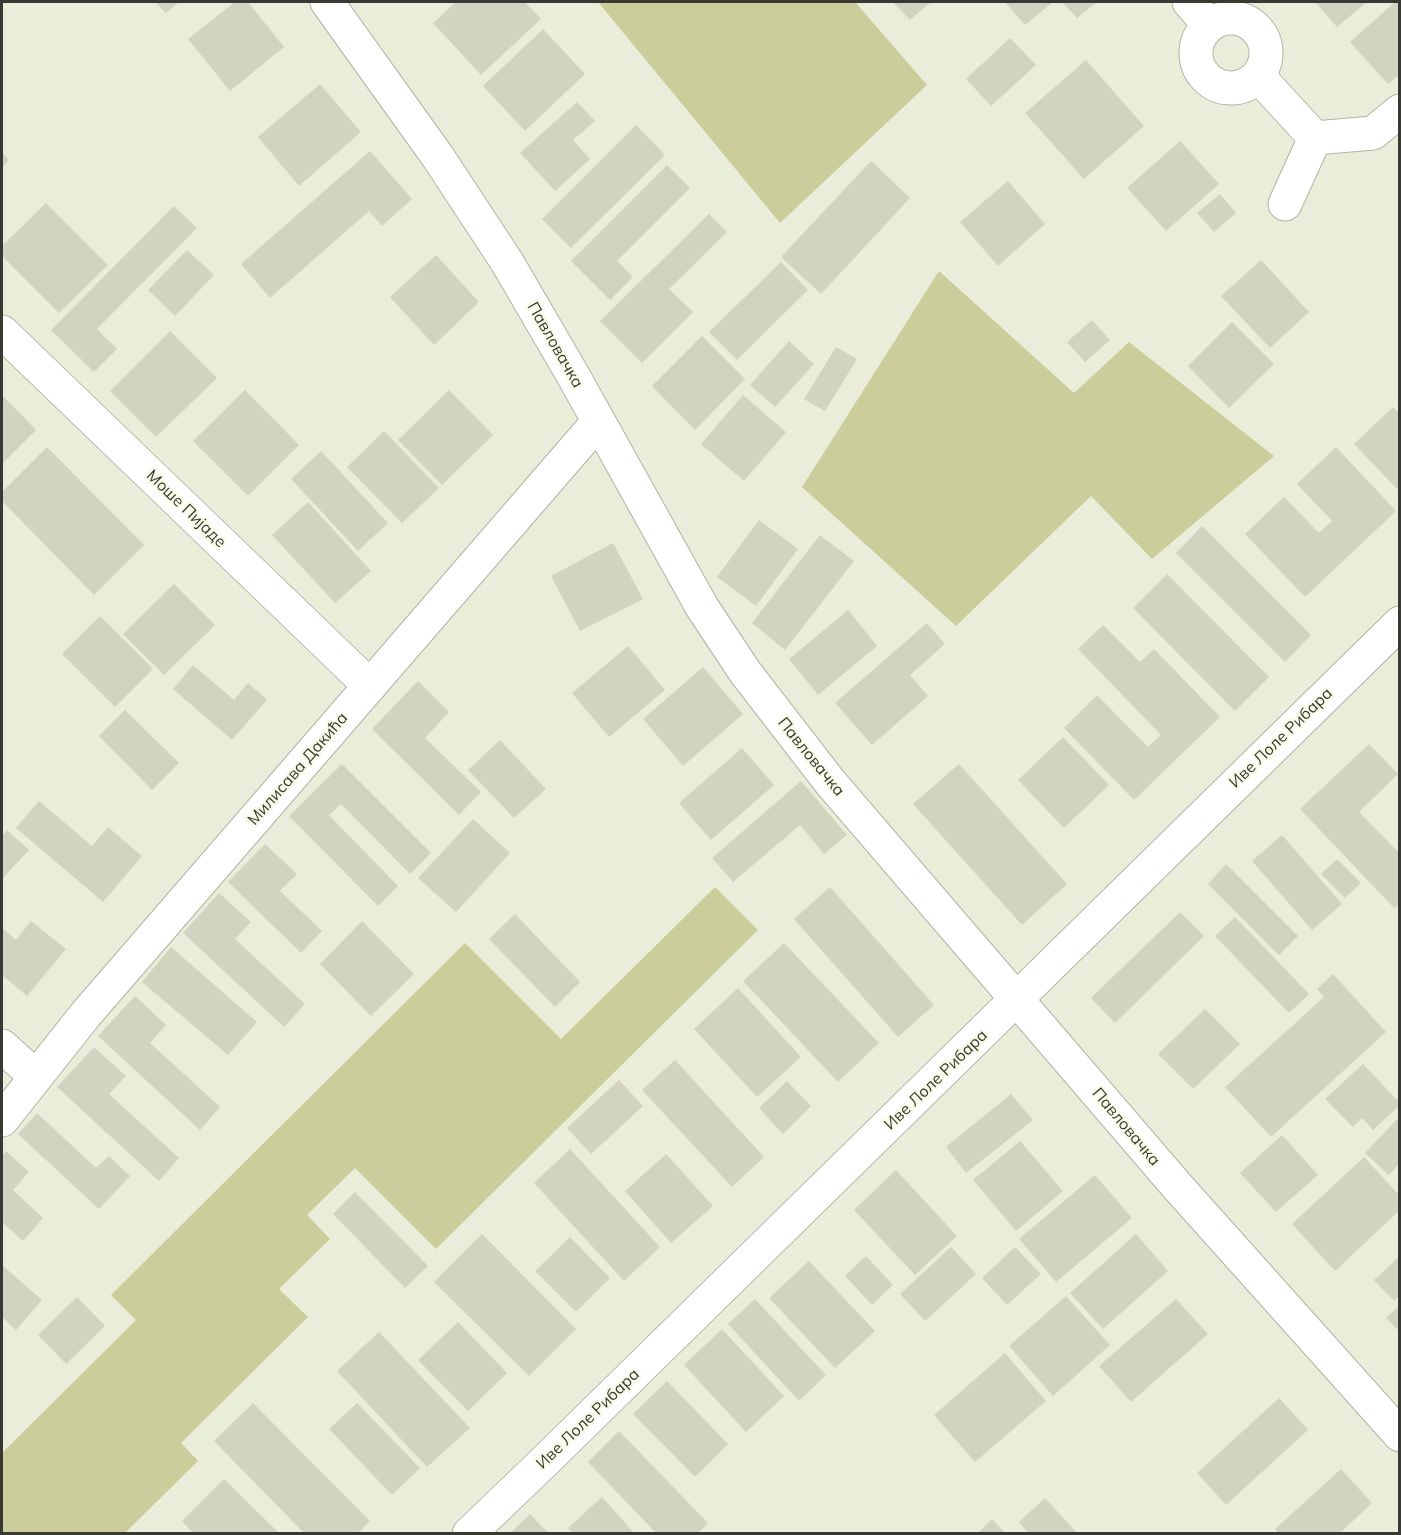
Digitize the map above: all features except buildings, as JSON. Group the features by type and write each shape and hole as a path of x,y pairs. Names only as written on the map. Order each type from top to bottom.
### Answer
{"street":[{"name":"Павловачка","path":"327,2 471,206 574,377 702,607 745,672 830,782 1177,1186 1400,1435"},
{"path":"1199,13 1247,20 1257,28 1264,39 1267,52 1265,65 1258,76 1248,84 1235,88 1222,87 1210,82 1201,72 1196,60 1196,47 1201,34 1199,13"},
{"path":"1258,76 1315,138"},
{"path":"1315,138 1373,134 1400,111"},
{"path":"1286,204 1315,138"},
{"name":"Моше Пијаде","path":"2,332 370,686"},
{"name":"Милисава Дакића","path":"2,1120 86,1014 598,422"},
{"name":"Иве Лоле Рибара","path":"469,1533 1018,1000 1286,732 1400,623"},
{"path":"2,1046 35,1076"}],"green space":[{"path":"598,2 855,2 927,85 780,223"},
{"path":"939,271 1074,393 1129,342 1274,456 1152,559 1091,496 956,626 802,487"},
{"path":"715,887 758,930 436,1249 355,1168 307,1215 330,1239 279,1289 308,1317 181,1443 198,1461 125,1533 2,1533 2,1453 136,1320 111,1295 465,943 561,1039"}]}
